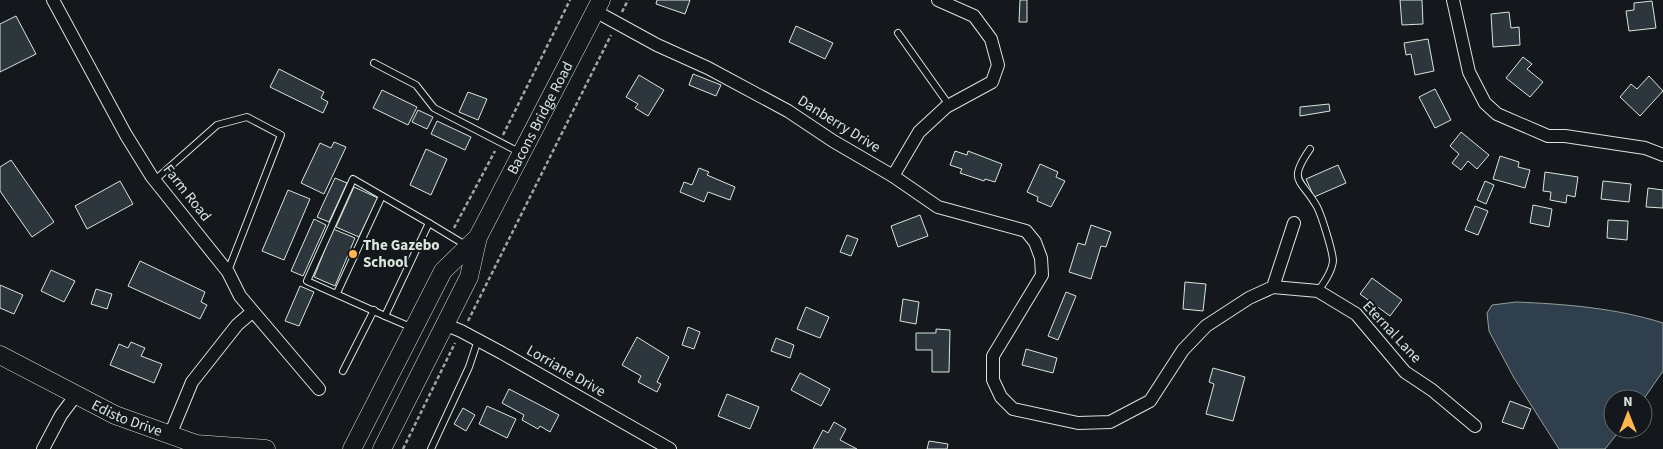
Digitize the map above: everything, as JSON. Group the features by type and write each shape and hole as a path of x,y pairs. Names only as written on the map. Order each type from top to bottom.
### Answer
{"main road":[{"name":"Bacons Bridge Road","path":"352,449 443,271 473,242 522,154 598,6"},
{"name":"Bacons Bridge Road","path":"382,449 469,278 473,242"},
{"name":"Edisto Drive","path":"0,355 115,415 170,435 196,444 266,449"}],"street":[{"name":"Farm Road","path":"53,0 126,134 155,180 228,272 240,296 252,312 319,390"},
{"path":"893,176 920,132 949,105 992,82 998,65 991,39 974,16 938,0"},
{"path":"1453,0 1469,72 1485,103 1497,114 1548,136 1565,136 1645,148 1663,155"},
{"name":"Danberry Drive","path":"598,6 656,45 758,94 893,176 938,207 1026,231 1035,242 1041,258 1042,275 993,356 993,380 1001,397 1013,409 1078,423 1110,422 1150,401 1183,350 1206,326 1245,301 1273,287"},
{"path":"1273,287 1294,223"},
{"name":"Eternal Lane","path":"1273,287 1318,292 1356,314 1405,372 1432,390 1475,426"},
{"path":"170,435 192,382 236,325 252,312"},
{"name":"Lorriane Drive","path":"444,324 478,340 670,449"},
{"path":"43,449 61,415 76,395"}],"lane":[{"path":"898,33 949,105"},
{"path":"374,63 416,85 434,108 522,154"},
{"path":"155,180 217,125 247,117 281,135 228,272"},
{"path":"1310,149 1301,162 1298,174 1299,184 1316,206 1333,260 1328,278 1318,292"},
{"path":"413,328 307,281 353,179 450,235 473,242"},
{"path":"337,293 382,196"},
{"path":"385,316 429,223"},
{"path":"343,371 374,310"},
{"path":"431,449 469,367 478,340"}],"path":[{"path":"450,235 500,142 570,0"},
{"path":"623,9 628,0"},
{"path":"470,317 609,39"},
{"path":"403,449 454,346"}],"water":[{"path":"1516,302 1553,304 1627,314 1663,323 1663,371 1651,389 1603,389 1603,439 1613,439 1605,449 1559,449 1514,378 1489,331 1487,313 1492,305"}],"building":[{"path":"657,0 690,0 685,14 656,4"},
{"path":"1020,0 1027,0 1027,22 1019,22"},
{"path":"1400,0 1422,0 1423,24 1402,25"},
{"path":"1652,1 1656,28 1629,31 1626,11 1634,10 1634,3"},
{"path":"1509,12 1511,28 1519,27 1520,45 1493,47 1491,14"},
{"path":"16,16 36,54 0,72 0,24"},
{"path":"796,26 833,43 825,59 789,42"},
{"path":"1428,39 1434,71 1415,75 1411,54 1406,55 1404,43"},
{"path":"1523,57 1532,64 1527,69 1543,82 1530,97 1506,78"},
{"path":"279,69 324,92 321,98 328,102 323,113 270,87"},
{"path":"693,74 721,85 716,96 689,85"},
{"path":"639,75 664,90 648,116 635,108 638,104 626,97"},
{"path":"1649,76 1663,91 1640,116 1620,97 1631,84 1637,89"},
{"path":"1435,89 1451,120 1435,128 1419,97"},
{"path":"382,90 417,107 408,125 373,108"},
{"path":"468,92 487,99 478,120 459,112"},
{"path":"1329,104 1330,111 1300,116 1300,107"},
{"path":"418,110 433,117 427,129 412,122"},
{"path":"437,121 471,137 465,150 431,134"},
{"path":"1461,132 1489,155 1477,169 1468,161 1461,170 1452,163 1459,154 1450,146"},
{"path":"334,142 346,147 324,194 301,183 320,143 331,148"},
{"path":"426,149 447,159 431,195 410,185"},
{"path":"955,151 967,155 968,151 1002,164 995,182 985,179 984,181 960,173 962,169 950,165"},
{"path":"1500,156 1519,162 1518,167 1530,170 1525,188 1493,179"},
{"path":"11,160 54,222 32,237 0,191 0,167"},
{"path":"1040,164 1058,172 1056,177 1065,181 1051,207 1037,201 1038,197 1027,192"},
{"path":"1338,165 1346,183 1314,197 1306,179"},
{"path":"699,168 709,172 707,175 735,187 730,200 708,192 704,202 680,192 684,182 692,185"},
{"path":"1545,172 1578,177 1575,197 1567,195 1566,203 1550,200 1551,192 1543,191"},
{"path":"335,178 347,183 329,222 317,217"},
{"path":"120,181 133,204 87,229 75,206"},
{"path":"1485,181 1494,185 1486,204 1477,200"},
{"path":"1603,181 1631,184 1629,202 1601,199"},
{"path":"354,187 378,198 359,237 336,227"},
{"path":"1648,188 1663,190 1663,208 1646,207"},
{"path":"288,190 310,199 284,260 262,251"},
{"path":"1533,205 1552,209 1549,227 1530,223"},
{"path":"1475,206 1488,211 1478,235 1465,230"},
{"path":"920,215 928,236 898,247 891,226"},
{"path":"314,219 326,225 303,276 291,271"},
{"path":"1608,220 1628,221 1627,240 1607,238"},
{"path":"1091,225 1111,232 1106,247 1101,246 1091,279 1069,272 1078,243 1085,245"},
{"path":"333,229 355,238 335,286 314,277"},
{"path":"847,235 858,239 851,256 840,252"},
{"path":"140,261 205,292 201,302 207,305 200,319 128,286"},
{"path":"51,270 75,281 64,302 41,291"},
{"path":"1372,278 1402,300 1390,316 1360,294"},
{"path":"1185,282 1206,284 1203,311 1183,309"},
{"path":"0,285 23,295 14,314 0,308"},
{"path":"300,286 314,292 299,326 285,321"},
{"path":"96,289 112,294 107,309 91,304"},
{"path":"1066,292 1076,296 1058,340 1048,336"},
{"path":"903,299 919,302 916,324 900,321"},
{"path":"806,307 829,317 820,338 797,329"},
{"path":"688,327 700,332 694,349 682,345"},
{"path":"936,329 950,330 949,372 932,372 932,350 916,350 916,333 936,333"},
{"path":"637,337 669,357 657,382 661,384 657,392 638,382 641,376 622,365"},
{"path":"776,338 794,345 790,358 771,351"},
{"path":"131,342 145,348 141,356 162,364 154,383 110,365 119,344 128,348"},
{"path":"1026,349 1057,358 1053,373 1022,365"},
{"path":"1213,368 1245,377 1233,421 1206,414 1214,384 1209,382"},
{"path":"800,373 830,389 821,406 791,390"},
{"path":"509,389 559,415 550,432 540,426 538,429 522,420 524,415 502,403"},
{"path":"727,394 759,407 750,429 718,416"},
{"path":"1510,401 1531,409 1523,429 1502,422"},
{"path":"487,406 516,419 507,438 479,424"},
{"path":"463,408 475,415 466,431 454,424"},
{"path":"834,422 846,429 840,440 857,449 813,449 823,430 828,433"},
{"path":"929,441 948,444 947,449 927,449"}],"place":[{"name":"The Gazebo School","path":"353,254"}]}
